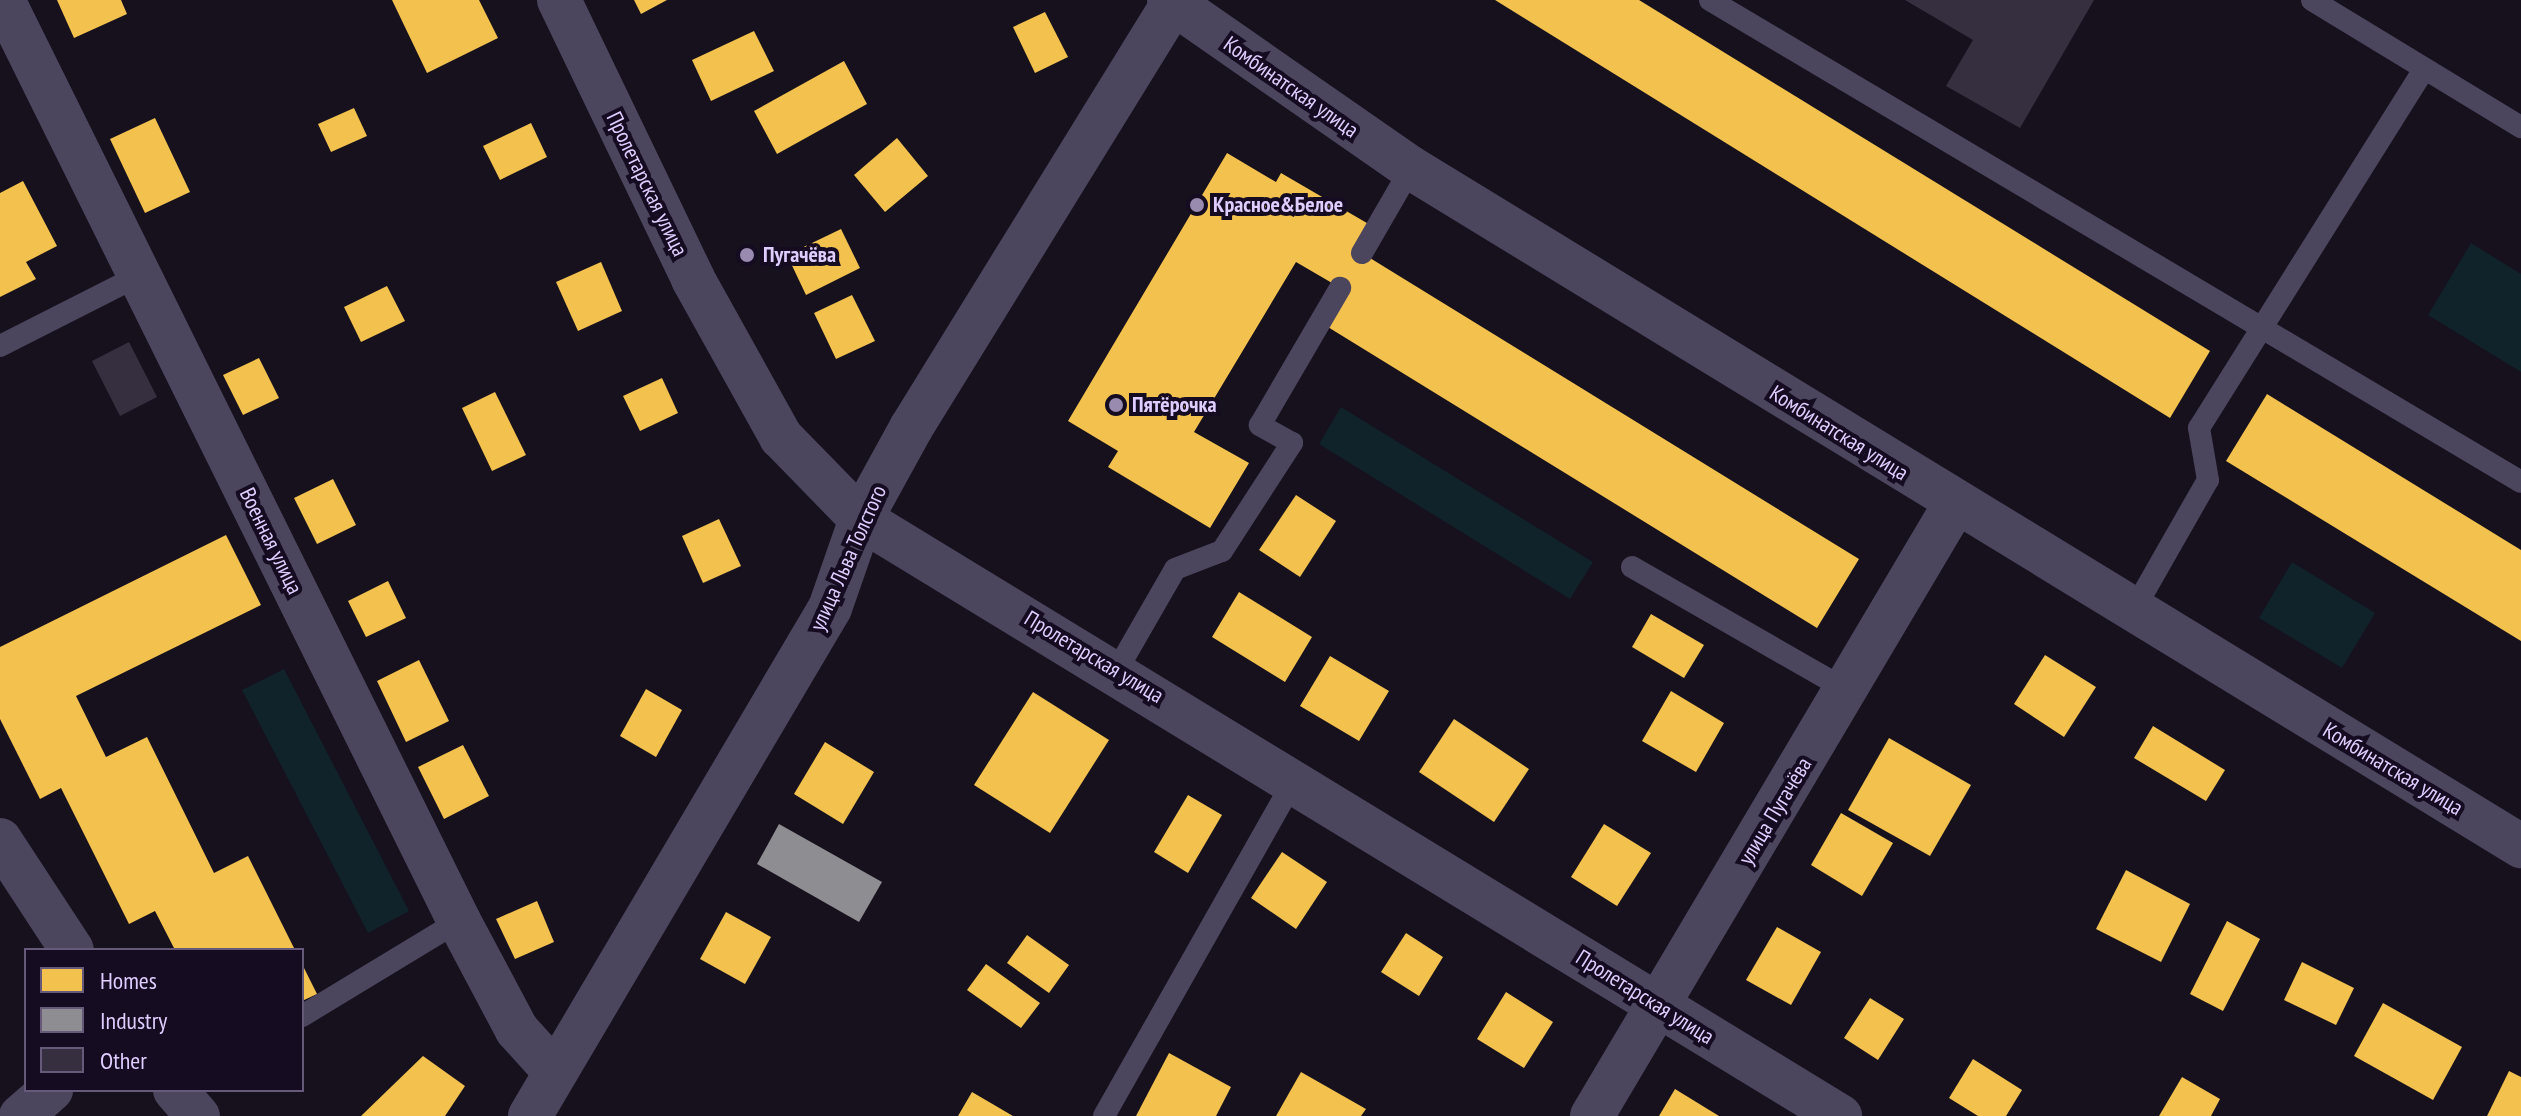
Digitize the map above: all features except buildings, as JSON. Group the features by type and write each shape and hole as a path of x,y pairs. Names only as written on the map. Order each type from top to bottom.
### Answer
{"street":[{"name":"Военная улица","path":"3,0 459,921 517,1030 555,1072"},
{"name":"Пролетарская улица","path":"559,0 693,279 781,437 861,519 1117,670 1840,1116"},
{"name":"улица Льва Толстого","path":"530,1116 830,608 861,519 1172,1"},
{"name":"Комбинатская улица","path":"1172,1 1411,168 2132,613 2521,846"},
{"name":"улица Пугачёва","path":"1592,1116 1955,504"},
{"path":"0,840 71,948"},
{"path":"21,1116 49,1092"},
{"path":"178,1092 198,1116"}],"lane":[{"path":"1710,0 2266,325 2521,482"},
{"path":"2312,0 2423,71 2521,127"},
{"path":"2132,613 2208,480 2199,428 2423,71"},
{"path":"1362,253 1411,168"},
{"path":"0,346 140,275"},
{"path":"1117,670 1175,569 1222,551 1292,443 1260,425 1340,288"},
{"path":"1632,567 1847,690"},
{"path":"1104,1116 1295,779"},
{"path":"304,1015 459,921"}],"shaded area":[{"path":"2471,243 2521,274 2521,372 2428,315"},
{"path":"1341,407 1593,562 1570,599 1319,444"},
{"path":"2292,562 2375,613 2342,668 2259,618"},
{"path":"284,669 409,911 368,933 242,690"}],"place":[{"name":"Красное&Белое","path":"1197,205"},
{"name":"Пугачёва","path":"747,255"},
{"name":"Пятёрочка","path":"1116,405"}]}
